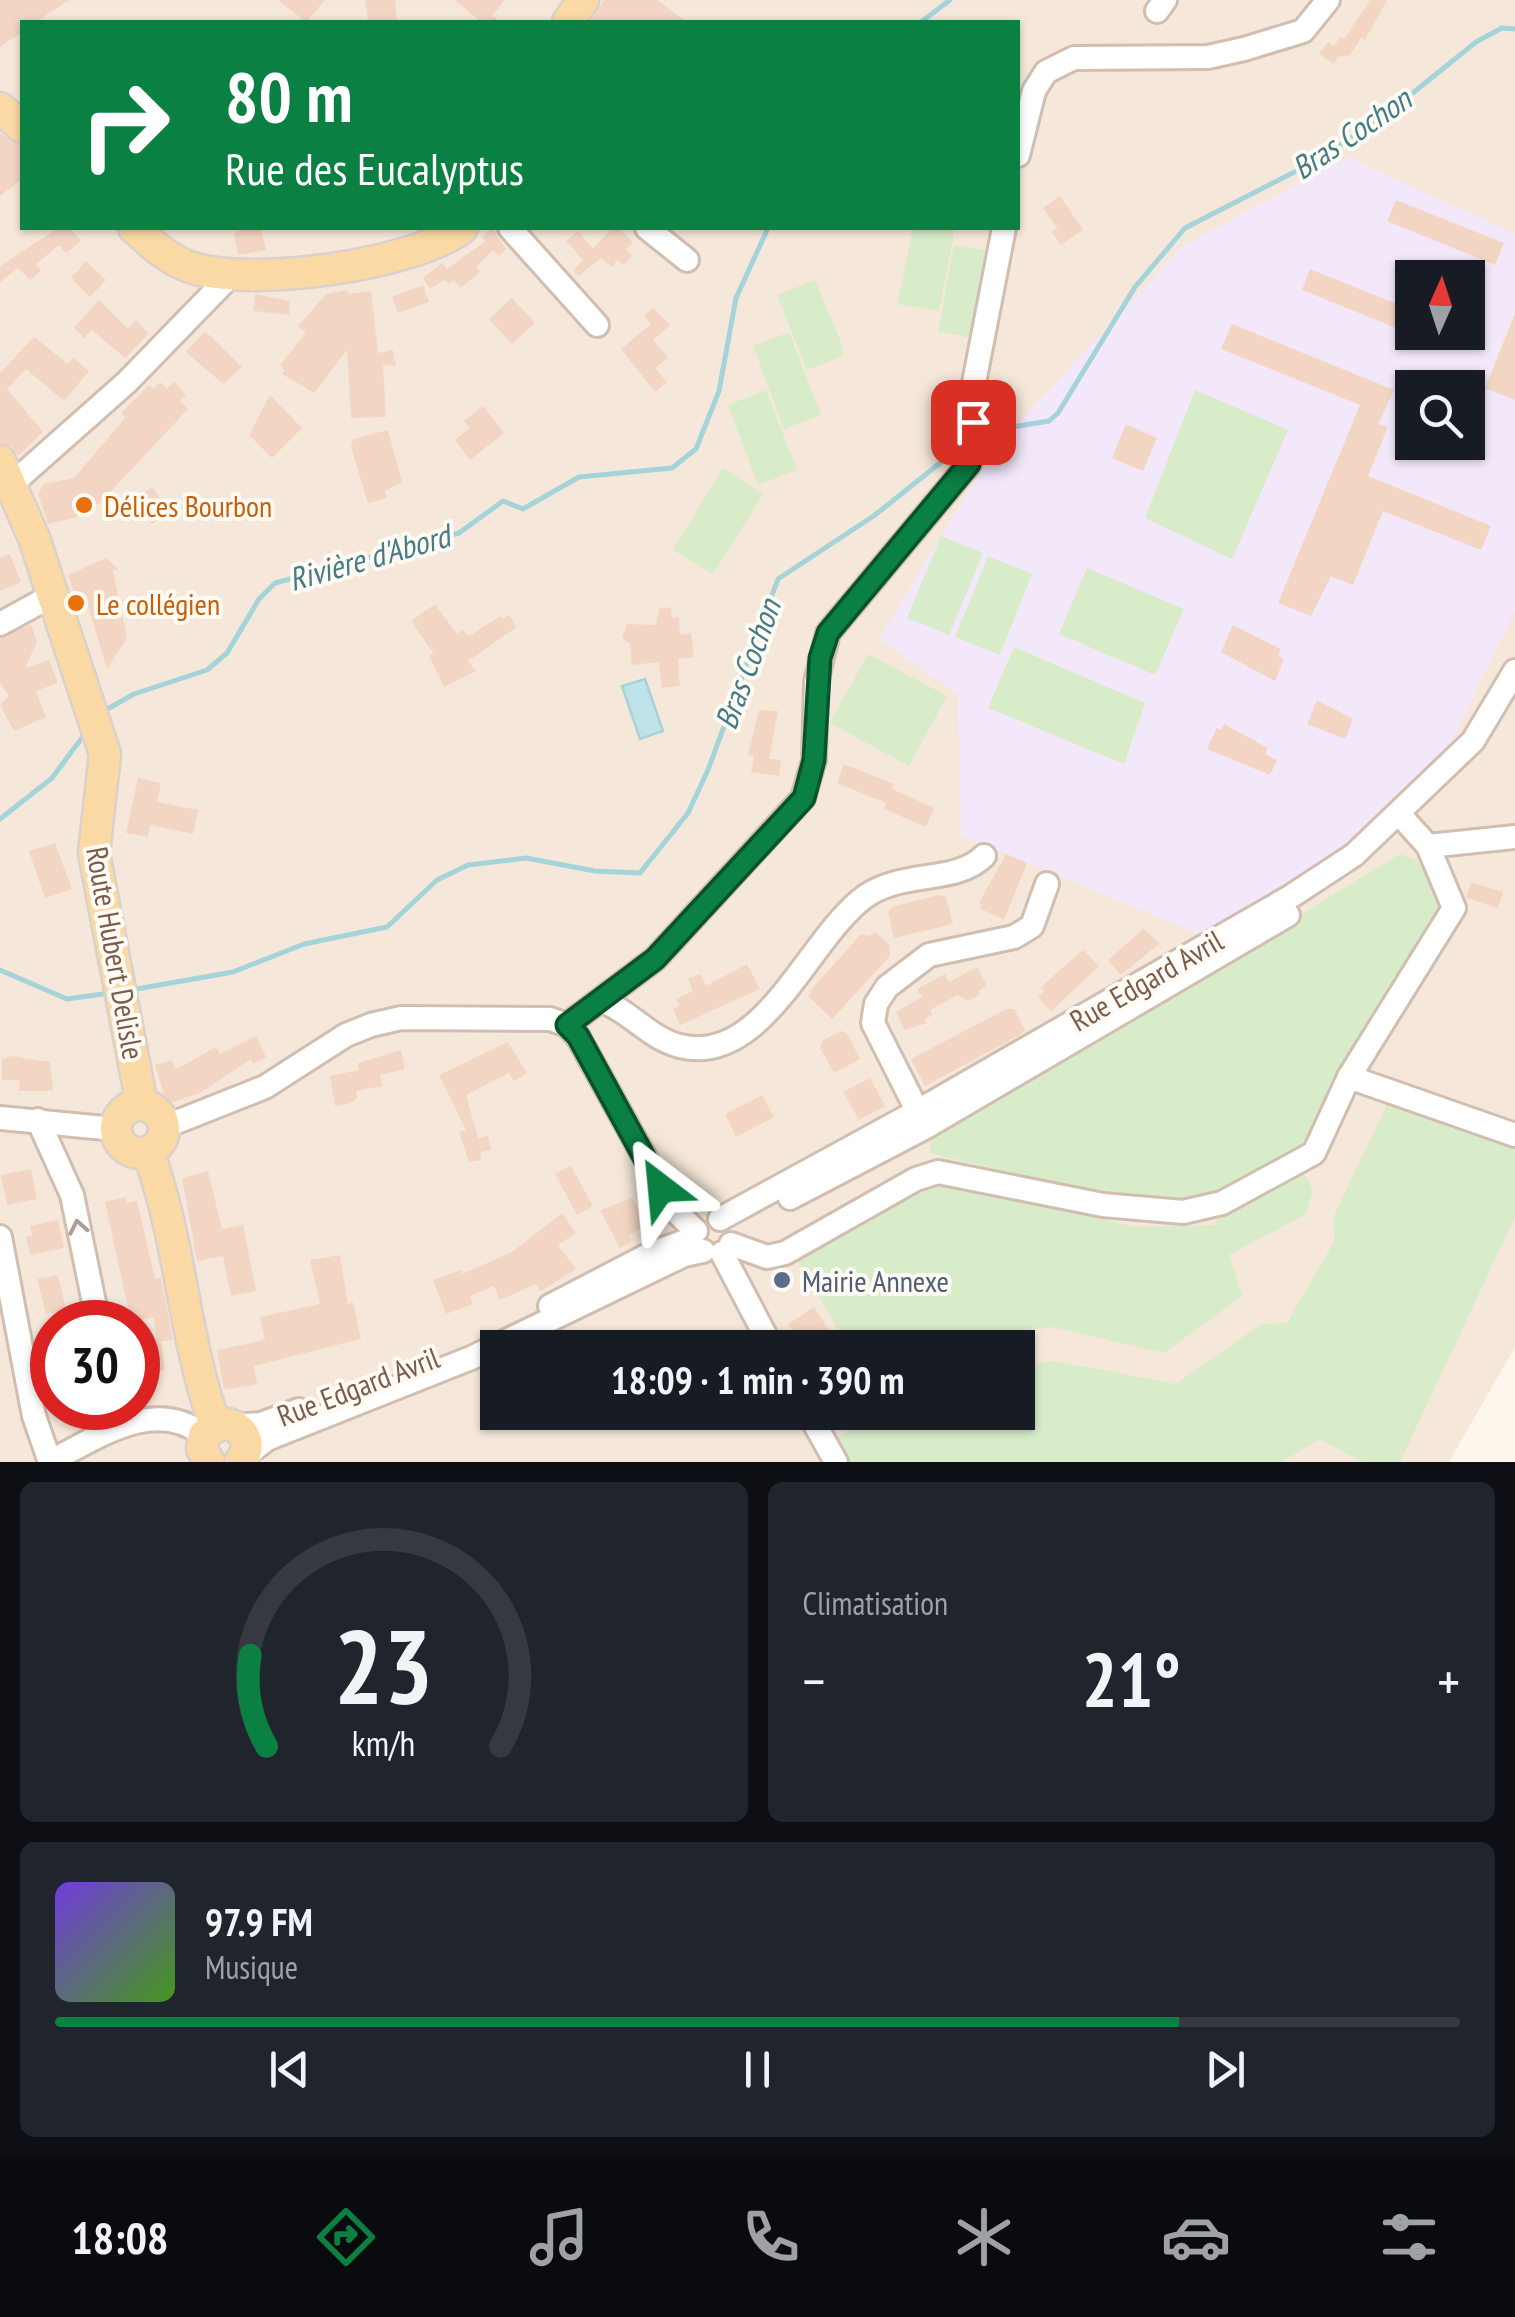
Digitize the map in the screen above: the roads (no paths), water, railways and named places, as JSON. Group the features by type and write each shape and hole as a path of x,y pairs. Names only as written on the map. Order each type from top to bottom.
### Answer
{"main road":[{"path":"0,108 20,126"},
{"path":"136,230 164,256 193,268 231,275 284,274 417,253 458,230"},
{"path":"6,472 53,595"},
{"name":"Route Hubert Delisle","path":"53,595 102,741 105,767 94,853 200,1385 216,1437 247,1442 242,1460"},
{"path":"115,1128 126,1149 151,1128"}],"street":[{"path":"1020,147 1034,91 1046,72 1074,58 1208,56 1244,48 1303,32 1328,0"},
{"path":"512,230 597,325"},
{"path":"650,230 687,260"},
{"path":"567,1025 602,1001 682,933 804,798 814,760 820,658 828,633 969,464 973,388 1004,230"},
{"path":"6,472 128,382 231,275"},
{"path":"0,624 53,595"},
{"name":"Rue Edgard Avril","path":"1406,821 1473,741 1515,671"},
{"name":"Rue Edgard Avril","path":"242,1460 267,1439 471,1358 684,1255 922,1120 1290,897 1406,821 1486,746 1515,700"},
{"path":"151,1128 265,1088 346,1036 401,1018 550,1019 567,1025 578,1036 674,1210 713,1236 767,1257 785,1253 916,1178 938,1172 1104,1205 1202,1210 1314,1153 1349,1077 1454,908 1428,846 1406,821"},
{"path":"1428,846 1515,837"},
{"path":"602,1001 678,1046 726,1044 765,1015 842,917 864,897 891,881 970,870 984,856"},
{"path":"922,1120 872,1023 876,1004 887,987 929,955 1014,937 1032,926 1047,884"},
{"path":"1349,1077 1515,1135"},
{"path":"0,1118 115,1128"},
{"path":"38,1120 38,1128 72,1195 93,1300"},
{"path":"713,1236 763,1330"},
{"name":"Rue Edgard Avril","path":"216,1437 284,1416 463,1346 713,1236"},
{"path":"0,1238 34,1416 49,1462 105,1430"},
{"path":"160,1418 186,1421 216,1437"},
{"path":"818,1430 836,1462"}],"water":[{"path":"645,679 663,731 640,739 622,686"}],"waterway":[{"name":"Rivière d'Abord","path":"924,20 950,0"},
{"name":"Bras Cochon","path":"975,433 1049,421 1058,413 1135,287 1185,228 1308,165 1378,121 1476,42 1502,28 1515,29"},
{"name":"Rivière d'Abord","path":"104,711 134,694 207,670 227,653 259,599 275,583 459,533 503,501 523,509 579,477 672,468 696,449 719,391 736,298 767,230"},
{"name":"Bras Cochon","path":"131,990 233,972 304,944 387,927 437,880 468,865 526,858 595,871 640,873 688,813 708,770 778,579 875,515 960,447"},
{"name":"Rivière d'Abord","path":"0,819 52,778 87,731"},
{"name":"Bras Cochon","path":"0,970 67,999 110,993"}],"place":[{"name":"Délices Bourbon","path":"84,505"},
{"name":"Le collégien","path":"76,603"},
{"name":"Mairie Annexe","path":"782,1280"}]}
